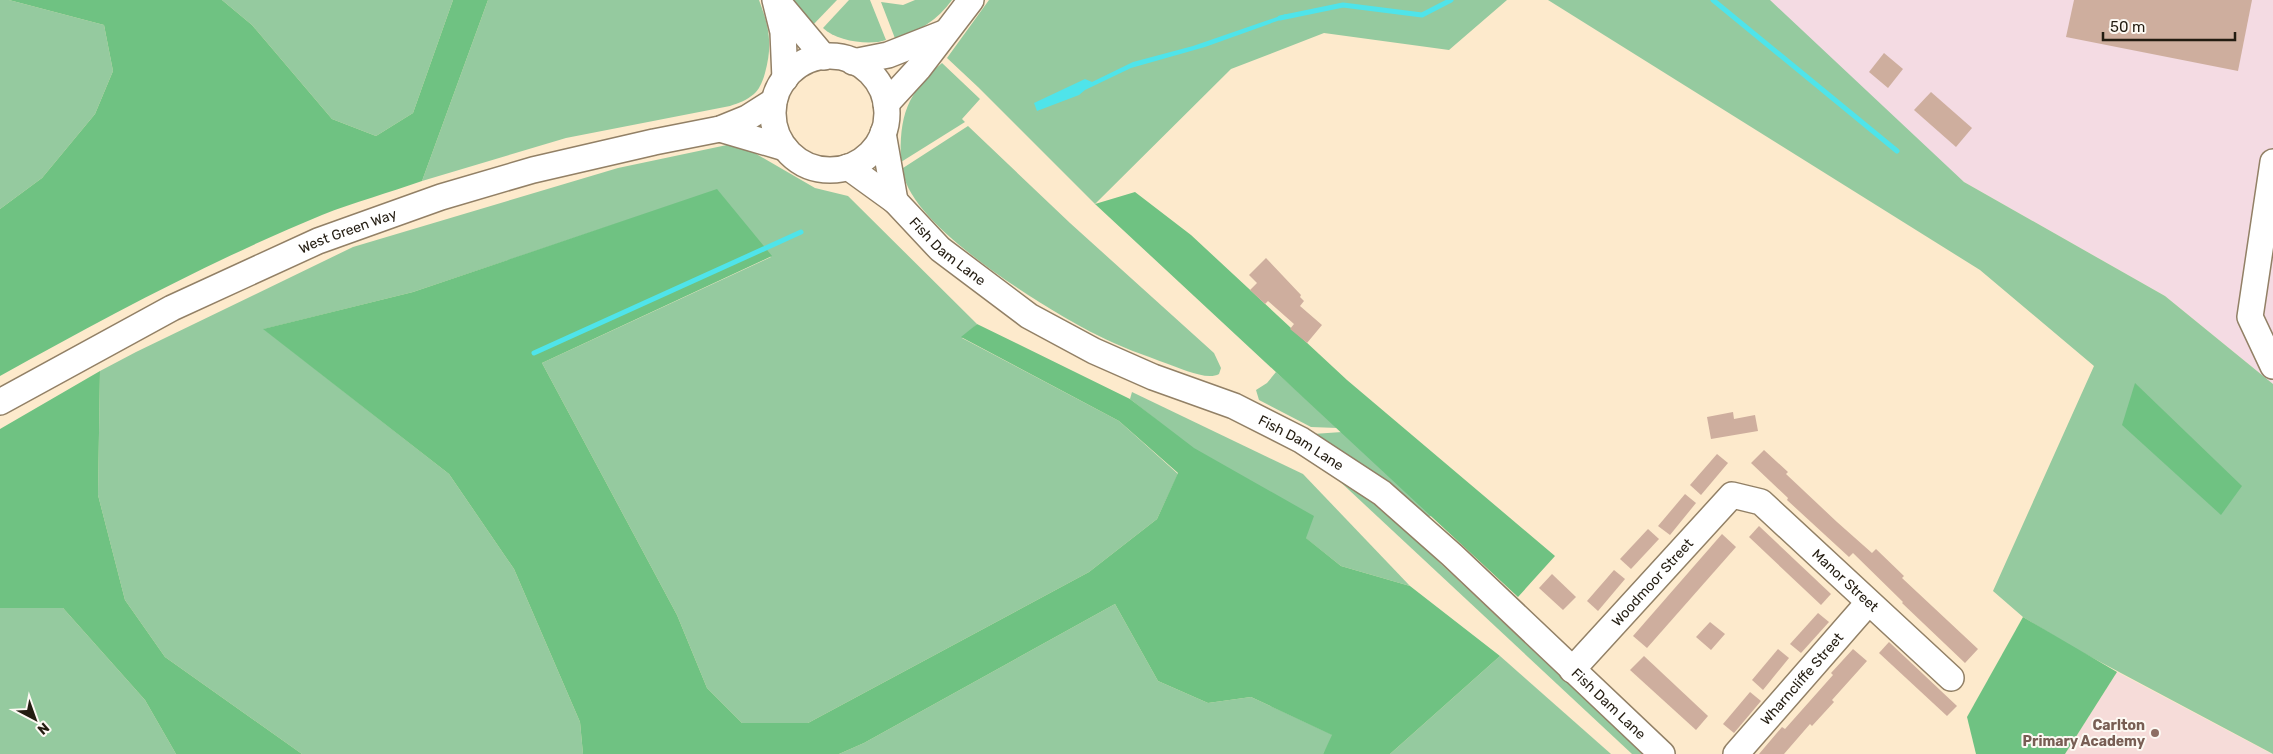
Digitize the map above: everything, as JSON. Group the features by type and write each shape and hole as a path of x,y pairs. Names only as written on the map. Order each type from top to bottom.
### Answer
{"street":[{"path":"776,0 824,57"},
{"path":"776,0 782,32 785,79"},
{"path":"886,104 919,68 971,0"},
{"path":"853,62 888,55 944,33"},
{"path":"824,57 844,58 865,69 875,79 882,91 886,104 886,119 883,133 869,154 848,168 827,170 806,165 794,158 785,148 774,126 774,101 785,79 796,68 809,60 824,57"},
{"name":"West Green Way","path":"0,402 172,308 318,241 441,197 533,170 720,129 746,118 774,101"},
{"name":"West Green Way","path":"720,129 785,148"},
{"path":"883,133 895,201"},
{"path":"2273,162 2250,317 2273,366"},
{"name":"Fish Dam Lane","path":"848,168 895,201 940,249 1029,316 1094,351 1153,377 1234,406 1301,440 1382,493 1452,555 1662,754"},
{"name":"Woodmoor Street","path":"1572,670 1732,495"},
{"name":"Manor Street","path":"1732,495 1761,502 1868,603 1952,678"},
{"name":"Wharncliffe Street","path":"1736,754 1868,603"}],"shaded area":[{"path":"1750,0 2273,0 2273,384 2165,296 1964,182"},
{"name":"Carlton Primary Academy","path":"2117,672 2272,754 2065,754"}],"green space":[{"path":"0,0 9,0 104,25 113,71 95,114 42,178 0,209"},
{"path":"9,0 222,0 252,25 332,119 376,136 413,113 453,0 488,0 422,181 334,210 239,251 118,312 0,376 0,209 42,178 95,114 113,71 104,25"},
{"path":"222,0 453,0 413,113 376,136 332,119 252,25"},
{"path":"488,0 759,0 769,36 769,53 765,73 760,87 754,94 730,106 566,138 422,181"},
{"path":"792,0 837,0 810,28"},
{"path":"849,0 870,0 886,40 879,42 853,41 836,36 823,28"},
{"path":"915,0 952,0 927,24 896,41 881,2 903,5"},
{"path":"989,0 1507,0 1449,50 1324,33 1231,69 1095,204 947,58"},
{"path":"1548,0 1770,0 1964,182 2165,296 2273,384 2273,754 2074,648 2023,617 1993,591 2094,366 1980,270"},
{"path":"942,63 980,99 962,119 965,122 901,162 902,131 908,106 913,95 930,74"},
{"path":"968,126 1070,223 1214,353 1221,368 1219,374 1208,376 1186,371 1132,351 1097,335 1015,287 952,239 927,214 909,190 903,168"},
{"path":"727,145 746,148 815,188 848,196 977,324 962,338 1119,421 1178,474 1157,519 1089,572 808,723 742,723 707,688 677,615 542,363 771,257 717,190 413,292 264,329 449,474 514,569 580,722 583,754 302,754 165,657 125,600 98,495 100,371 353,247 618,168"},
{"path":"717,189 772,256 542,363 677,615 707,688 742,723 808,723 1089,572 1157,519 1178,473 1119,421 961,337 977,324 1130,399 1194,448 1314,516 1306,538 1341,566 1410,586 1500,656 1390,754 1323,754 1332,735 1251,697 1208,703 1158,681 1115,604 864,743 839,754 583,754 580,722 514,569 449,474 263,329 413,292"},
{"path":"1135,192 1191,235 1347,380 1555,556 1518,597 1095,204"},
{"path":"100,371 98,495 125,600 165,657 302,754 176,754 145,700 63,608 0,608 0,429"},
{"path":"1276,372 1338,428 1311,427 1259,400 1256,390 1267,383"},
{"path":"2135,383 2242,486 2221,515 2122,425"},
{"path":"1132,392 1303,474 1410,586 1341,566 1130,399"},
{"path":"1342,432 1432,516 1427,517 1313,434"},
{"path":"1319,462 1358,489 1388,514 1643,754 1632,754"},
{"path":"1115,604 1158,681 1208,703 1251,697 1333,735 1323,754 839,754 864,743"},
{"path":"0,608 63,608 145,700 176,754 0,754"},
{"path":"2023,617 2117,672 2065,754 1976,754 1967,717"},
{"path":"1500,656 1611,754 1390,754"}],"water":[{"path":"1286,14 1286,17 1280,20 1205,47 1131,68 1085,90 1079,95 1037,111 1034,103 1085,79 1092,82 1133,62 1193,46"}],"building":[{"path":"2074,0 2252,0 2238,71 2066,37"},
{"path":"1884,53 1903,69 1888,88 1869,72"},
{"path":"1931,92 1972,128 1956,147 1914,110"},
{"path":"1266,258 1301,295 1300,297 1304,301 1300,306 1322,325 1307,343 1290,329 1294,324 1268,301 1265,304 1250,290 1257,283 1249,275"},
{"path":"1733,412 1734,419 1755,415 1758,431 1711,439 1707,417"},
{"path":"1764,450 1788,472 1786,474 1872,553 1876,549 1904,576 1902,578 1978,649 1965,663 1853,553 1849,557 1787,500 1788,498 1751,463"},
{"path":"1717,454 1728,463 1701,495 1690,485"},
{"path":"1685,494 1696,503 1670,535 1658,526"},
{"path":"1759,526 1831,594 1821,605 1749,537"},
{"path":"1648,529 1659,539 1631,569 1620,559"},
{"path":"1722,534 1736,547 1647,648 1633,636"},
{"path":"1614,570 1625,579 1598,611 1587,601"},
{"path":"1552,574 1576,597 1563,610 1539,588"},
{"path":"1818,613 1829,622 1801,653 1790,644"},
{"path":"1710,622 1725,634 1711,650 1696,637"},
{"path":"1889,642 1957,706 1947,716 1879,653"},
{"path":"1778,649 1789,658 1763,690 1752,680"},
{"path":"1853,649 1867,661 1832,700 1834,702 1812,726 1810,724 1784,754 1759,754 1782,727 1785,729 1833,675 1831,673"},
{"path":"1644,656 1708,716 1696,730 1630,670"},
{"path":"1750,692 1761,701 1734,733 1723,724"}],"waterway":[{"path":"1280,18 1343,5 1422,15 1451,0"},
{"path":"1713,0 1897,151"},
{"path":"534,353 801,232"}],"place":[{"name":"Carlton Primary Academy","path":"2155,733"}]}
